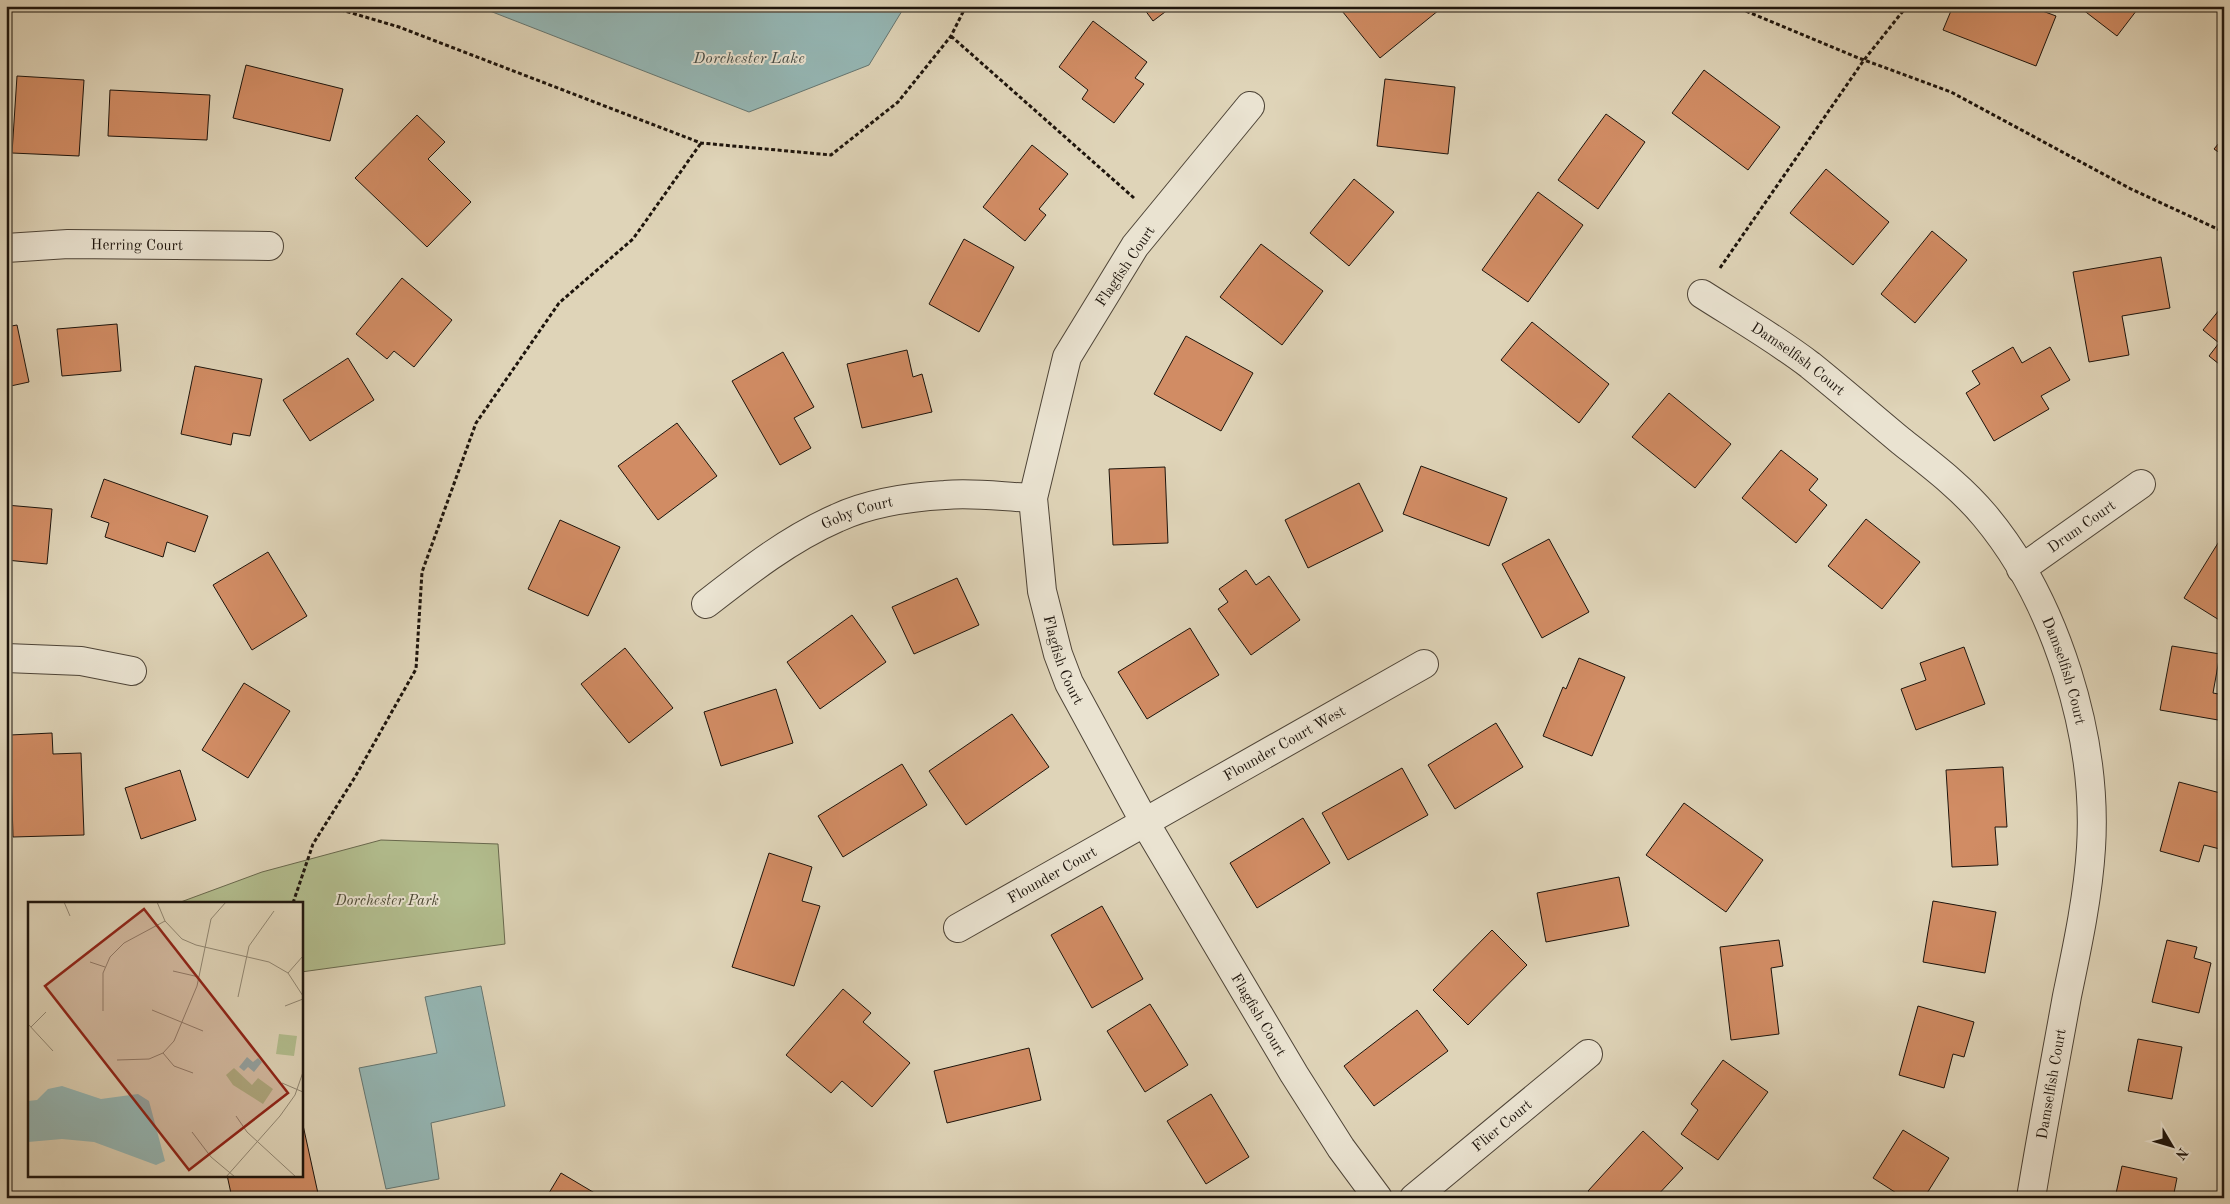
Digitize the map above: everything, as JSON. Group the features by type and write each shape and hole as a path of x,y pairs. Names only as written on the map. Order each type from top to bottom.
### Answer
{"street":[{"name":"Flagfish Court","path":"1250,106 1135,246 1067,357 1033,498 1042,591 1058,654 1069,683 1144,822 1294,1074 1342,1148 1378,1198"},
{"name":"Herring Court","path":"6,248 68,244 269,246"},
{"name":"Damselfish Court","path":"1702,294 1808,364 1959,489 1984,514 2021,570 2045,614 2068,668 2084,740 2092,815 2091,848 2087,884 2031,1198"},
{"name":"Drum Court","path":"2021,570 2141,484"},
{"name":"Goby Court","path":"706,604 754,567 798,538 838,517 869,506 946,494 1033,498"},
{"path":"6,658 55,658 81,661 132,672"},
{"name":"Flounder Court West","path":"1144,822 1424,664"},
{"name":"Flounder Court","path":"958,928 1144,822"},
{"name":"Flier Court","path":"1414,1198 1588,1054"}],"path":[{"path":"328,6 398,27 701,143 830,155 898,102 951,36 966,6"},
{"path":"1734,6 1864,60 1951,92 2131,189 2224,232"},
{"path":"1702,294 1864,60 1907,6"},
{"path":"951,36 1157,219"},
{"path":"293,902 313,844 355,777 416,669 422,572 476,423 558,303 633,239 701,143"}],"green space":[{"name":"Dorchester Park","path":"381,840 498,844 505,944 302,972 302,902 181,902 262,872"}],"water":[{"name":"Dorchester Lake","path":"477,6 905,6 869,65 749,112"},
{"path":"481,986 505,1106 431,1123 439,1179 386,1189 359,1068 437,1053 425,997"}],"building":[{"path":"1142,6 1173,6 1153,21"},
{"path":"1338,6 1436,6 1439,10 1380,58"},
{"path":"1953,6 2029,6 2056,16 2036,66 1943,30"},
{"path":"2078,6 2140,6 2117,36"},
{"path":"1093,21 1147,62 1135,78 1144,84 1114,123 1082,99 1088,90 1059,67"},
{"path":"2224,47 2224,64 2220,63"},
{"path":"246,65 343,89 330,141 233,118"},
{"path":"1704,70 1780,127 1748,170 1672,113"},
{"path":"17,76 84,80 79,156 12,153"},
{"path":"1385,79 1455,87 1448,154 1377,146"},
{"path":"110,90 210,95 207,140 108,136"},
{"path":"1606,114 1645,142 1598,209 1558,180"},
{"path":"417,115 445,142 428,159 471,202 427,247 355,178"},
{"path":"2224,137 2224,156 2214,149"},
{"path":"1032,145 1068,174 1039,209 1046,215 1025,241 983,207"},
{"path":"1826,169 1889,222 1853,265 1790,213"},
{"path":"1354,179 1394,212 1349,266 1310,233"},
{"path":"1538,192 1583,225 1528,302 1482,270"},
{"path":"1932,231 1967,260 1915,323 1881,294"},
{"path":"964,239 1014,267 979,332 929,304"},
{"path":"1261,244 1323,291 1282,345 1220,297"},
{"path":"2161,257 2170,308 2122,316 2129,355 2089,362 2073,272"},
{"path":"402,278 452,320 414,367 394,351 387,359 356,334"},
{"path":"2224,304 2224,368 2209,356 2219,343 2203,330"},
{"path":"1532,322 1609,384 1579,423 1501,360"},
{"path":"117,324 121,371 62,376 57,329"},
{"path":"17,325 29,382 6,387 6,327"},
{"path":"1186,336 1253,373 1221,431 1154,394"},
{"path":"2013,347 2022,363 2050,347 2070,380 2041,396 2049,409 1994,441 1966,393 1980,384 1972,371"},
{"path":"907,350 913,377 922,374 932,412 862,428 847,364"},
{"path":"783,352 814,407 794,418 811,448 780,465 732,381"},
{"path":"348,358 374,400 310,441 283,400"},
{"path":"195,366 262,379 250,436 233,433 231,445 181,434"},
{"path":"1669,393 1731,444 1695,488 1632,437"},
{"path":"677,423 717,476 658,520 618,466"},
{"path":"1781,450 1818,479 1809,490 1827,505 1796,543 1742,498"},
{"path":"1421,466 1507,498 1489,546 1403,514"},
{"path":"1165,467 1168,543 1113,545 1109,469"},
{"path":"104,479 208,516 195,552 167,542 163,557 105,537 109,523 91,517"},
{"path":"1359,483 1383,531 1308,568 1285,520"},
{"path":"6,505 52,509 47,564 6,560"},
{"path":"1866,519 1920,562 1882,609 1828,566"},
{"path":"560,520 620,547 588,616 528,589"},
{"path":"2224,536 2224,623 2184,598"},
{"path":"1549,539 1589,612 1542,638 1502,564"},
{"path":"268,552 307,616 252,650 213,585"},
{"path":"1246,570 1256,585 1269,576 1300,620 1251,655 1218,609 1228,602 1219,589"},
{"path":"957,578 979,625 914,654 892,607"},
{"path":"852,615 886,662 820,709 787,662"},
{"path":"1190,628 1219,675 1147,719 1118,672"},
{"path":"2172,646 2220,654 2213,693 2224,695 2224,721 2160,710"},
{"path":"1964,647 1985,704 1916,730 1901,689 1926,680 1920,663"},
{"path":"625,648 673,708 629,743 581,684"},
{"path":"1579,658 1625,677 1592,756 1543,736 1563,687 1566,689"},
{"path":"244,683 290,711 248,778 202,750"},
{"path":"776,689 793,743 721,766 704,712"},
{"path":"1012,714 1049,767 966,825 929,771"},
{"path":"1496,723 1523,767 1455,809 1428,765"},
{"path":"52,733 53,754 81,753 84,835 13,837 10,735"},
{"path":"902,764 927,805 843,857 818,816"},
{"path":"2003,767 2007,827 1995,827 1998,865 1952,867 1946,770"},
{"path":"1402,768 1428,815 1348,860 1322,813"},
{"path":"180,770 196,820 141,839 125,788"},
{"path":"2179,782 2224,794 2224,850 2204,845 2199,862 2160,851"},
{"path":"1684,803 1763,860 1726,912 1646,855"},
{"path":"1303,818 1330,863 1257,908 1230,863"},
{"path":"769,853 812,867 802,901 820,906 794,986 732,967"},
{"path":"1619,877 1629,926 1546,942 1537,893"},
{"path":"1933,901 1996,912 1985,973 1923,962"},
{"path":"1102,906 1143,979 1092,1008 1051,935"},
{"path":"1492,930 1527,965 1468,1025 1433,990"},
{"path":"1779,940 1783,966 1771,968 1779,1034 1731,1040 1720,947"},
{"path":"2167,940 2197,947 2194,958 2211,963 2199,1013 2152,1002"},
{"path":"843,989 871,1013 863,1022 910,1063 872,1107 842,1081 831,1093 786,1055"},
{"path":"1150,1004 1188,1065 1145,1092 1107,1031"},
{"path":"1918,1006 1974,1022 1964,1057 1953,1054 1944,1088 1899,1075"},
{"path":"1417,1010 1448,1051 1374,1106 1344,1066"},
{"path":"2138,1039 2182,1047 2172,1099 2128,1091"},
{"path":"1029,1048 1041,1100 947,1123 934,1071"},
{"path":"1723,1060 1768,1092 1718,1160 1681,1134 1698,1110 1691,1104"},
{"path":"1211,1094 1249,1157 1206,1184 1167,1121"},
{"path":"302,1121 319,1198 232,1198 227,1176 302,1176"},
{"path":"1903,1130 1949,1158 1924,1198 1904,1198 1873,1178"},
{"path":"1643,1131 1683,1168 1655,1198 1595,1198 1588,1191"},
{"path":"2122,1166 2177,1178 2173,1198 2115,1198"},
{"path":"561,1173 598,1195 597,1198 546,1198"}]}
